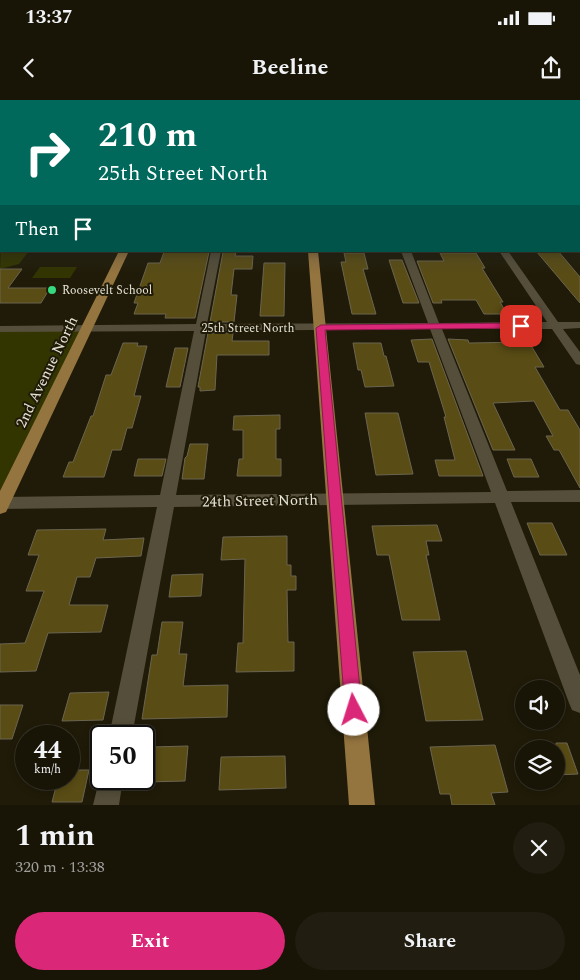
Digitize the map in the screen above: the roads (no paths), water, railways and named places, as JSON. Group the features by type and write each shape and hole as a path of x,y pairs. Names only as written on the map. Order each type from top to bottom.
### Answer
{"main road":[{"name":"2nd Avenue North","path":"1,505 124,252"},
{"path":"313,252 362,805"}],"street":[{"path":"122,725 168,502 216,252"},
{"path":"406,252 580,703"},
{"path":"504,252 580,361"},
{"name":"25th Street North","path":"0,329 580,326"},
{"name":"24th Street North","path":"1,505 580,496"},
{"path":"106,805 109,790"}],"place":[{"name":"Roosevelt School","path":"52,290"}]}
